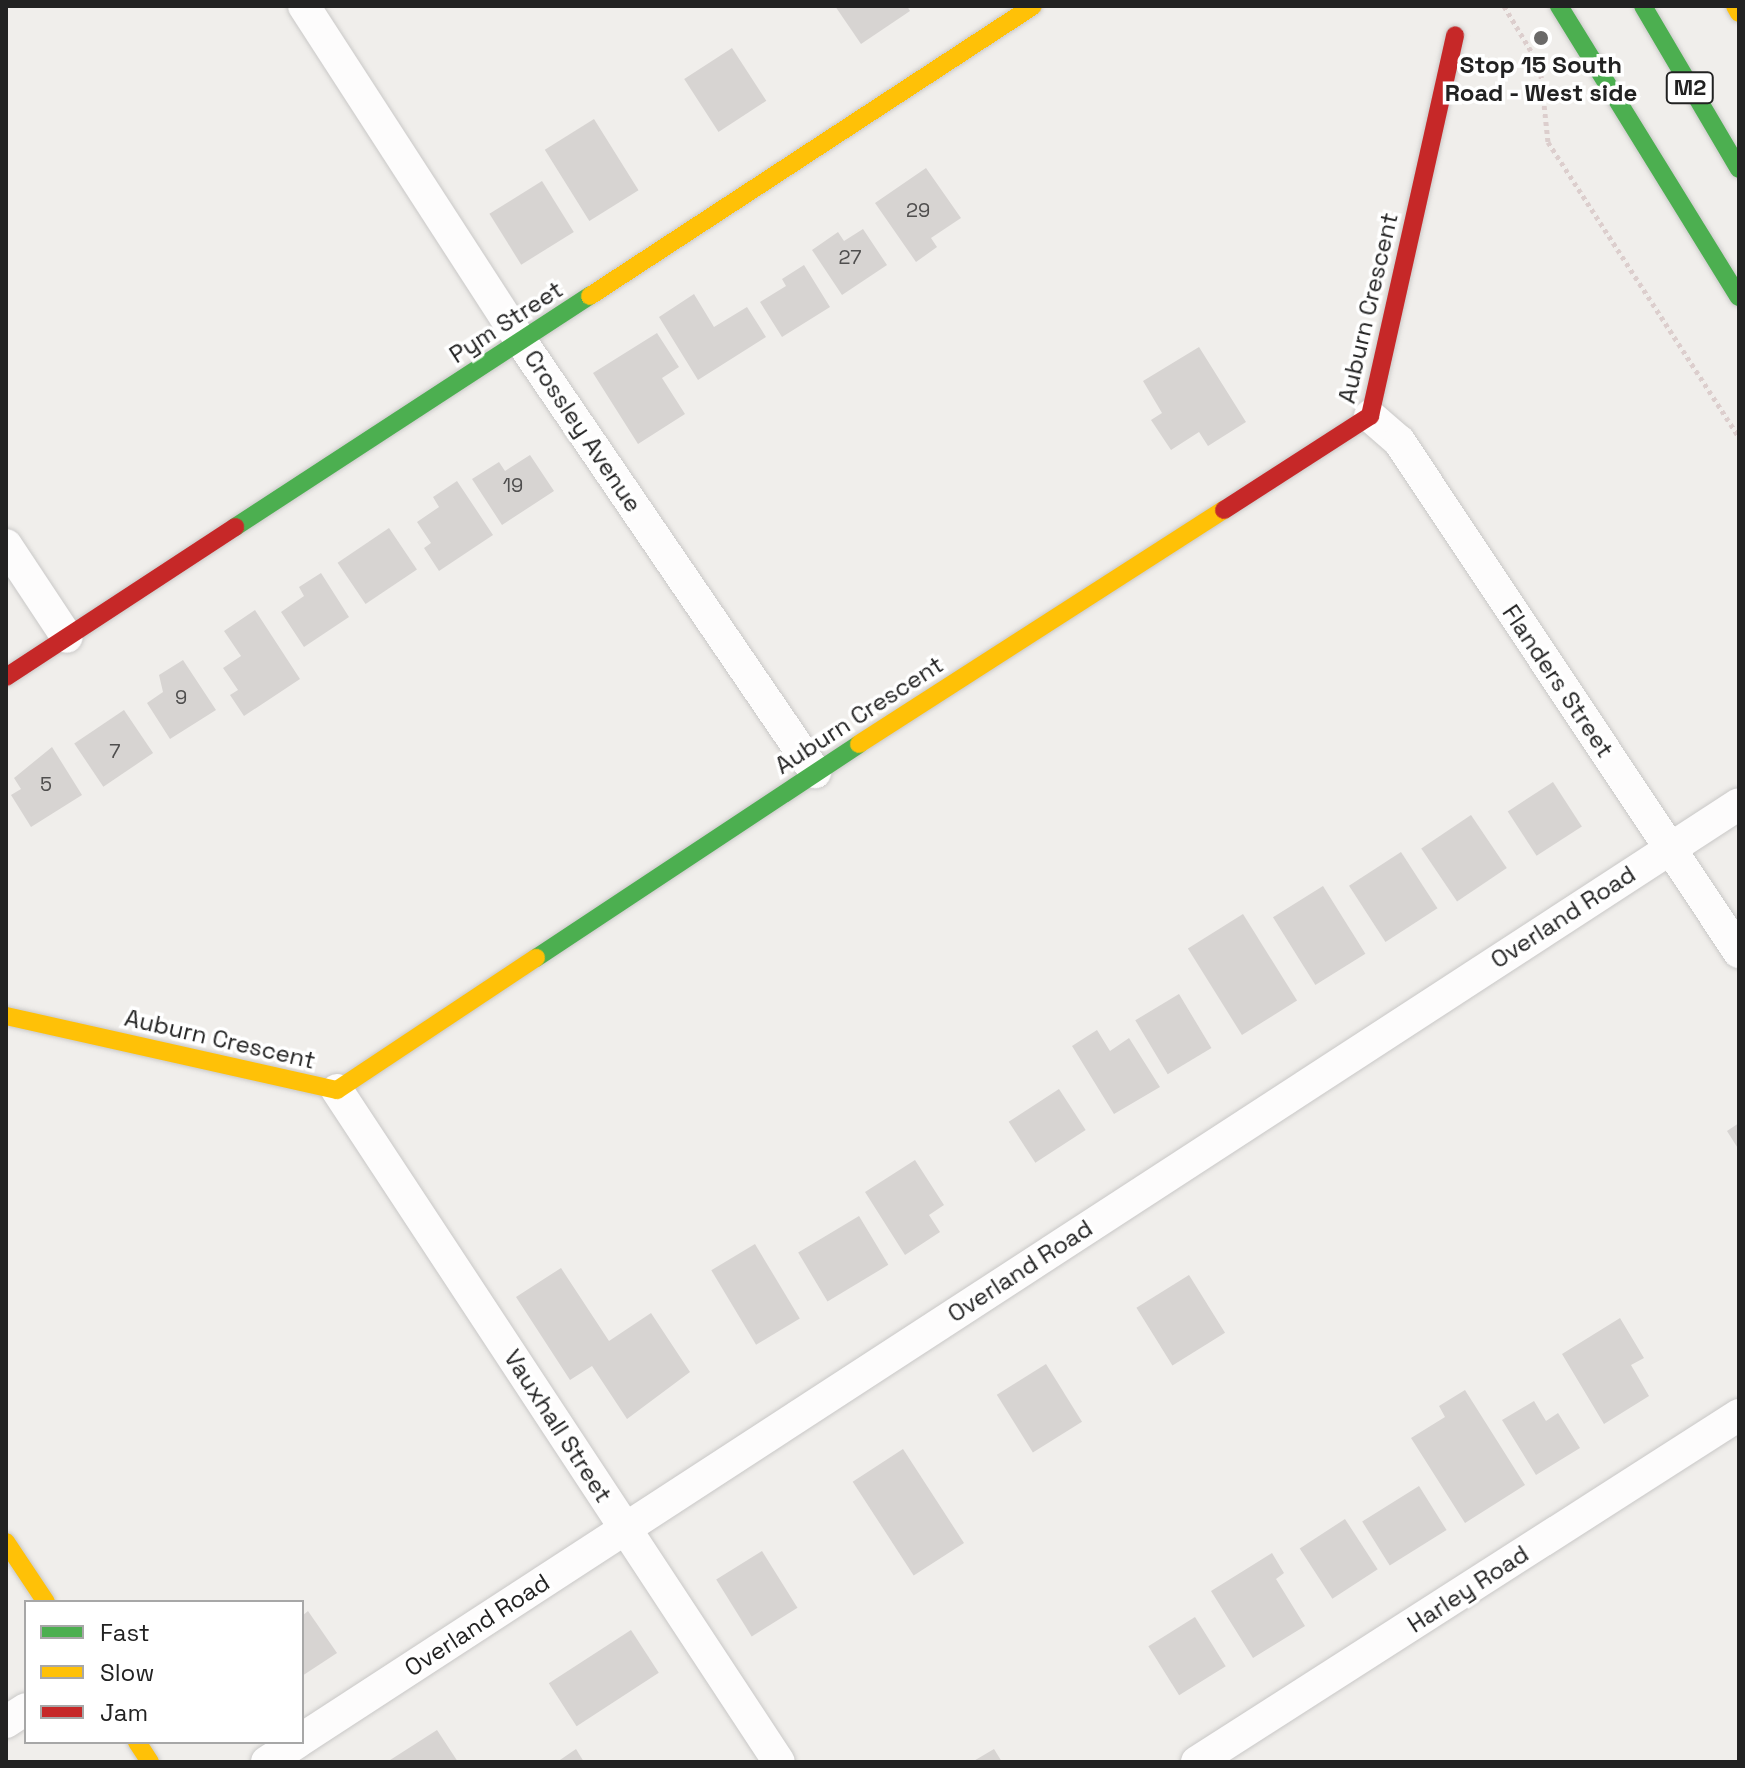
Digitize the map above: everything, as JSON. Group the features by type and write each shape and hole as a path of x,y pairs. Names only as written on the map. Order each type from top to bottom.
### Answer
{"main road":[{"name":"Pym Street","path":"6,677 1033,6"},
{"path":"1559,6 1739,297"},
{"name":"M2","path":"1643,6 1739,169"},
{"path":"1735,6 1739,13"},
{"name":"Auburn Crescent","path":"6,1016 337,1090 815,772 1370,416 1455,35"},
{"path":"6,1542 45,1600"},
{"path":"138,1744 150,1762"}],"street":[{"name":"Crossley Avenue","path":"304,6 521,341 815,772"},
{"name":"Flanders Street","path":"1370,416 1399,441 1739,952"},
{"path":"6,545 67,637"},
{"name":"Overland Road","path":"304,1738 1739,804"},
{"name":"Vauxhall Street","path":"337,1090 779,1762"},
{"name":"Harley Road","path":"1197,1762 1739,1415"},
{"path":"6,1722 24,1710"},
{"name":"Overland Road","path":"267,1762 295,1744"}],"path":[{"path":"1504,6 1540,66 1548,142 1739,437"}],"building":[{"path":"835,6 907,6 910,11 861,44"},
{"path":"732,48 766,101 719,132 684,79"},
{"path":"594,119 639,190 589,221 545,150"},
{"path":"926,168 961,218 931,238 937,247 916,262 875,203"},
{"path":"542,181 574,232 521,265 489,214"},
{"path":"863,229 887,265 842,295 812,250 838,232 844,241"},
{"path":"804,265 830,307 782,337 760,302 786,286 782,279"},
{"path":"694,294 714,327 747,307 766,337 698,380 659,317"},
{"path":"657,333 679,367 662,378 685,414 638,444 593,373"},
{"path":"1199,347 1246,422 1208,446 1199,432 1171,450 1151,420 1162,413 1143,381"},
{"path":"530,455 554,491 502,525 472,479 499,462 505,471"},
{"path":"457,481 493,535 439,571 424,548 431,543 417,522 439,507 433,497"},
{"path":"389,528 417,569 366,604 338,563"},
{"path":"321,573 349,617 304,647 281,612 304,596 299,587"},
{"path":"255,610 300,679 244,716 230,695 238,690 223,668 241,656 224,631"},
{"path":"183,660 216,710 170,739 147,703 163,692 159,675"},
{"path":"124,710 153,753 103,787 74,744"},
{"path":"52,747 82,795 31,827 11,795 21,789 14,778"},
{"path":"1553,782 1582,826 1537,856 1508,811"},
{"path":"1471,815 1507,868 1457,902 1421,849"},
{"path":"1401,852 1437,908 1385,942 1349,886"},
{"path":"1323,886 1365,954 1315,985 1273,917"},
{"path":"1243,914 1297,1001 1242,1035 1188,948"},
{"path":"1179,994 1211,1048 1168,1074 1135,1020"},
{"path":"1097,1030 1110,1051 1129,1038 1160,1087 1114,1114 1072,1046"},
{"path":"1059,1089 1086,1130 1035,1163 1009,1122"},
{"path":"1739,1123 1739,1150 1727,1131"},
{"path":"915,1160 944,1205 929,1215 940,1232 905,1255 865,1192"},
{"path":"859,1216 888,1265 827,1301 798,1253"},
{"path":"755,1244 800,1319 756,1345 711,1270"},
{"path":"561,1268 609,1341 651,1313 690,1372 627,1419 592,1366 570,1380 516,1297"},
{"path":"1189,1275 1225,1333 1172,1366 1136,1308"},
{"path":"1620,1318 1644,1358 1631,1365 1649,1396 1604,1424 1562,1354"},
{"path":"1046,1364 1082,1422 1033,1452 997,1395"},
{"path":"1465,1390 1525,1485 1465,1523 1411,1438 1445,1417 1439,1406"},
{"path":"1534,1401 1546,1421 1558,1413 1580,1448 1536,1475 1502,1420"},
{"path":"903,1449 964,1543 914,1576 853,1482"},
{"path":"1419,1486 1447,1530 1390,1566 1362,1522"},
{"path":"1345,1519 1378,1569 1332,1599 1300,1548"},
{"path":"762,1551 798,1608 752,1636 716,1580"},
{"path":"1272,1553 1284,1573 1276,1579 1305,1626 1253,1658 1211,1591"},
{"path":"308,1611 337,1653 304,1675 304,1614"},
{"path":"1195,1617 1226,1666 1179,1695 1148,1646"},
{"path":"631,1630 659,1673 577,1726 549,1683"},
{"path":"437,1730 458,1762 387,1762"},
{"path":"576,1749 584,1762 557,1762"},
{"path":"994,1749 1002,1762 972,1762"}],"traffic: fast":[{"path":"1559,6 1739,297"},
{"path":"1643,6 1739,169"},
{"path":"235,527 590,296"},
{"path":"536,958 859,744"}],"traffic: slow":[{"path":"590,296 1033,6"},
{"path":"1735,6 1739,13"},
{"path":"859,744 1224,510"},
{"path":"6,1016 337,1090 536,958"},
{"path":"6,1542 45,1600"},
{"path":"138,1744 150,1762"}],"traffic: jam":[{"path":"1224,510 1370,416 1455,35"},
{"path":"6,677 235,527"}],"place":[{"name":"Stop 15 South Road - West side","path":"1541,38"}]}
